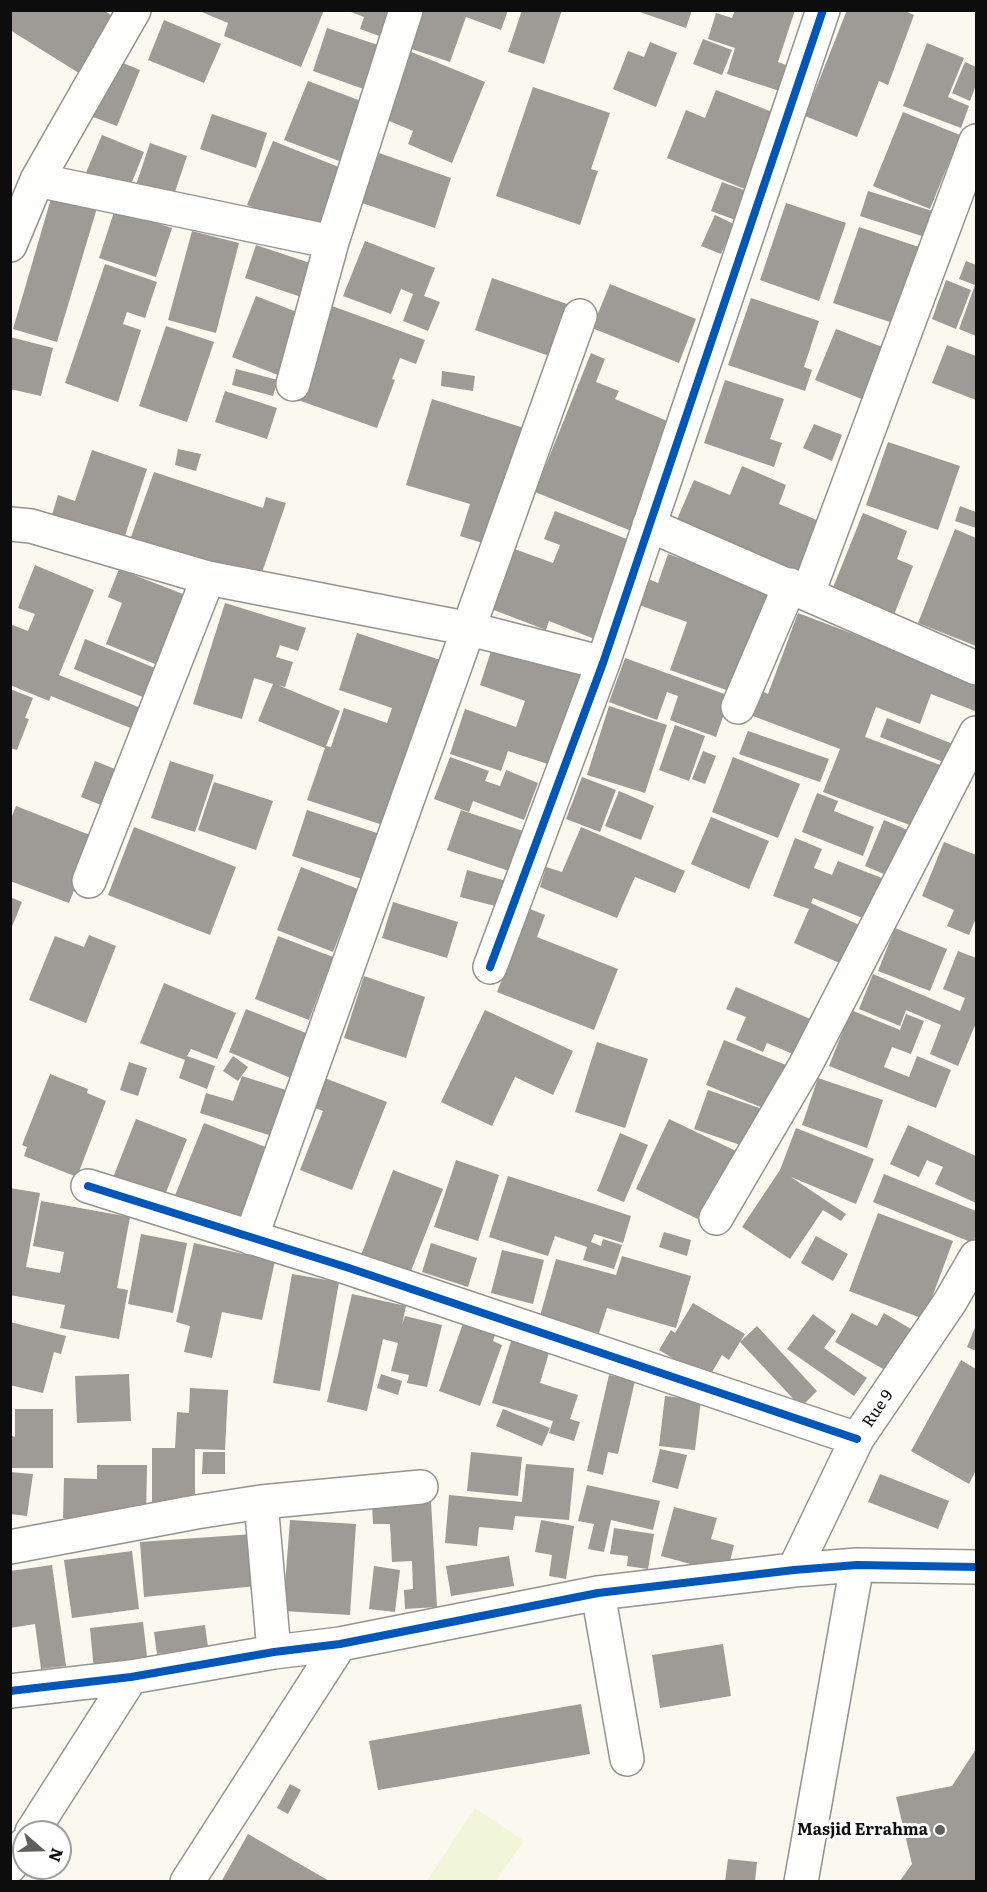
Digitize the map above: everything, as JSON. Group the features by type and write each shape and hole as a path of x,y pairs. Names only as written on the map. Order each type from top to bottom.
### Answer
{"street":[{"path":"10,245 37,180 134,10"},
{"path":"293,384 332,242 406,10"},
{"path":"490,968 603,663 823,10"},
{"path":"738,707 799,589 976,141"},
{"path":"37,180 332,242"},
{"path":"251,1238 580,316"},
{"path":"10,524 31,526 208,578 470,629 603,663"},
{"path":"649,525 976,668"},
{"path":"89,881 208,578"},
{"path":"716,1218 805,1066 976,733"},
{"path":"88,1186 360,1272 857,1439"},
{"name":"Rue 9","path":"794,1570 857,1439 950,1302 976,1257"},
{"path":"10,1547 261,1502 421,1488"},
{"path":"261,1502 274,1652"},
{"path":"801,1881 857,1565"},
{"path":"10,1691 131,1677 274,1652 340,1644 598,1593 794,1570 857,1565 976,1567"},
{"path":"598,1593 627,1759"},
{"path":"187,1881 340,1644"},
{"path":"40,1820 131,1677"}],"green space":[{"path":"475,1808 524,1841 496,1881 427,1881"}],"building":[{"path":"10,10 104,10 116,19 82,75 10,30"},
{"path":"197,10 324,10 301,67 224,36 228,23"},
{"path":"346,10 393,10 385,38 360,29 364,17"},
{"path":"416,10 508,10 501,30 466,17 450,62 403,46"},
{"path":"522,10 562,10 544,64 508,52"},
{"path":"634,10 692,10 686,28"},
{"path":"735,10 795,10 778,62 791,67 783,92 727,74 735,48 708,39 716,13 732,18"},
{"path":"847,10 903,10 914,15 888,85 879,81 857,137 805,116"},
{"path":"164,20 221,44 204,83 148,60"},
{"path":"327,28 387,48 372,92 313,71"},
{"path":"703,39 732,50 722,75 693,64"},
{"path":"650,42 677,53 656,107 613,89 628,51 644,57"},
{"path":"927,43 964,58 948,97 969,106 961,128 903,106"},
{"path":"409,51 485,82 452,163 408,144 413,131 387,120 397,97 390,94"},
{"path":"116,60 140,70 117,126 93,117"},
{"path":"965,62 976,67 976,85 970,101 952,93"},
{"path":"308,81 369,104 347,164 284,140"},
{"path":"533,87 610,113 591,169 598,171 580,225 496,196"},
{"path":"716,90 775,113 745,189 667,158 686,110 705,118"},
{"path":"903,112 960,135 930,209 873,186"},
{"path":"212,114 267,133 256,168 200,149"},
{"path":"102,135 144,152 128,192 85,175"},
{"path":"273,141 349,171 322,236 247,205"},
{"path":"150,143 187,156 173,198 136,185"},
{"path":"379,153 451,178 435,228 362,203"},
{"path":"722,182 749,192 738,221 711,211"},
{"path":"868,191 939,213 931,239 860,216"},
{"path":"52,195 97,208 57,342 13,329"},
{"path":"786,203 846,223 819,301 760,280"},
{"path":"115,209 172,228 156,277 99,258"},
{"path":"715,215 734,224 721,254 701,246"},
{"path":"859,227 925,249 899,325 833,303"},
{"path":"192,231 239,243 216,333 168,320"},
{"path":"365,241 435,268 424,296 440,302 428,331 403,321 413,294 401,289 391,314 343,296"},
{"path":"256,245 322,267 310,300 245,278"},
{"path":"966,261 976,265 976,336 959,329 975,285 959,279"},
{"path":"105,264 157,282 145,318 127,312 123,324 141,330 118,402 65,383"},
{"path":"492,278 573,306 555,358 475,330"},
{"path":"946,280 971,290 956,329 932,319"},
{"path":"610,284 696,319 679,363 592,328"},
{"path":"256,296 307,316 283,377 232,357"},
{"path":"751,298 819,321 804,367 812,370 805,391 728,365"},
{"path":"332,306 425,340 416,364 400,358 392,379 395,380 377,428 298,400"},
{"path":"166,326 214,342 187,422 139,406"},
{"path":"836,329 895,352 874,404 815,380"},
{"path":"10,337 53,348 41,396 10,389"},
{"path":"947,345 976,356 976,400 932,383"},
{"path":"591,353 605,359 596,382 619,391 615,399 672,423 629,530 535,492"},
{"path":"236,369 278,380 273,396 232,385"},
{"path":"442,371 475,376 473,391 441,386"},
{"path":"725,380 784,399 770,439 782,443 774,467 704,443"},
{"path":"225,391 277,408 267,439 215,422"},
{"path":"432,399 524,428 486,544 460,536 470,504 406,485"},
{"path":"814,424 842,435 832,461 803,448"},
{"path":"888,442 960,466 938,530 866,505"},
{"path":"178,449 201,454 196,471 175,465"},
{"path":"92,450 147,469 123,542 51,518 58,495 75,501"},
{"path":"742,466 786,485 779,504 826,524 800,585 672,531 694,480 730,495"},
{"path":"154,472 263,508 266,497 286,503 258,584 131,537"},
{"path":"960,506 976,512 976,528 955,521"},
{"path":"555,511 632,541 597,640 549,621 546,630 486,607 509,547 553,563 560,545 544,539"},
{"path":"863,513 907,531 897,559 913,566 890,625 828,600"},
{"path":"955,529 976,538 976,646 918,623"},
{"path":"668,554 773,592 732,692 670,670 687,622 639,605 648,579 658,583"},
{"path":"35,565 94,590 59,675 151,712 143,733 51,696 49,701 10,685 10,624 28,631 35,614 18,608"},
{"path":"119,569 193,598 165,668 106,644 122,603 108,597"},
{"path":"225,603 306,628 298,651 280,645 276,657 293,662 285,687 278,685 340,711 326,746 331,747 344,708 387,723 392,708 339,690 357,633 450,663 395,829 307,800 325,748 258,721 273,684 254,678 242,719 193,704"},
{"path":"798,613 938,666 976,676 975,711 931,694 920,724 876,707 865,737 943,766 920,829 823,792 840,749 753,716 762,691 768,694"},
{"path":"85,639 167,673 155,702 74,669"},
{"path":"495,639 590,671 557,767 508,751 501,771 450,754 465,709 516,727 525,701 480,685"},
{"path":"625,658 730,696 716,737 670,720 678,696 667,692 657,720 609,702"},
{"path":"10,689 33,698 25,718 29,719 17,750 10,748"},
{"path":"609,706 667,725 645,793 587,775"},
{"path":"887,718 958,746 951,765 880,737"},
{"path":"675,725 705,736 689,781 659,770"},
{"path":"748,731 829,759 820,782 739,754"},
{"path":"703,751 716,756 705,784 692,779"},
{"path":"450,757 489,771 485,781 500,786 506,770 538,783 524,820 473,801 469,812 434,799"},
{"path":"733,757 800,784 778,838 712,812"},
{"path":"95,761 120,771 106,807 81,797"},
{"path":"170,761 214,775 195,832 151,818"},
{"path":"582,777 616,790 600,832 566,819"},
{"path":"214,782 273,801 256,850 198,830"},
{"path":"619,791 654,806 641,840 605,826"},
{"path":"817,793 838,801 834,811 874,827 863,856 802,832"},
{"path":"16,806 95,837 69,903 10,881 10,821"},
{"path":"307,810 380,834 365,880 292,856"},
{"path":"461,810 523,831 509,871 447,850"},
{"path":"711,817 769,841 749,889 691,864"},
{"path":"884,820 917,834 898,880 865,866"},
{"path":"134,827 236,867 210,935 108,895"},
{"path":"581,827 685,871 675,893 635,877 617,918 540,887 546,867 562,872"},
{"path":"795,838 822,849 814,868 832,875 838,861 892,882 875,923 813,898 811,903 868,929 851,968 794,943 809,909 773,896"},
{"path":"944,842 976,855 976,918 969,935 947,926 954,910 922,896"},
{"path":"301,867 358,889 333,952 277,930"},
{"path":"467,870 506,881 499,907 460,897"},
{"path":"10,897 22,902 11,929 10,929"},
{"path":"393,902 458,922 447,958 382,938"},
{"path":"530,909 545,915 537,937 618,969 594,1030 497,992"},
{"path":"895,928 947,949 930,991 878,971"},
{"path":"89,935 116,946 86,1023 29,1000 55,936 84,947"},
{"path":"278,936 333,957 309,1020 255,999"},
{"path":"958,951 976,958 976,1023 958,1066 930,1054 941,1025 906,1010 900,1026 859,1009 873,974 960,1011 965,998 943,989"},
{"path":"364,976 425,997 406,1058 344,1038"},
{"path":"164,983 236,1013 217,1059 191,1049 187,1056 215,1066 207,1089 179,1078 185,1060 140,1043"},
{"path":"736,987 815,1021 800,1057 767,1043 763,1052 736,1040 746,1017 726,1009"},
{"path":"246,1009 311,1035 293,1079 229,1052"},
{"path":"485,1010 573,1051 553,1095 515,1077 492,1126 441,1102"},
{"path":"851,1010 900,1030 906,1014 924,1021 911,1054 892,1047 884,1067 909,1077 917,1056 951,1070 936,1108 829,1066"},
{"path":"724,1040 791,1067 773,1112 706,1085"},
{"path":"597,1042 648,1059 625,1128 575,1112"},
{"path":"233,1056 248,1067 238,1081 223,1071"},
{"path":"129,1062 147,1068 138,1096 120,1090"},
{"path":"50,1074 88,1089 87,1093 106,1101 77,1177 24,1156 27,1147 22,1145"},
{"path":"242,1076 286,1090 272,1136 200,1113 206,1093 233,1101"},
{"path":"322,1077 387,1102 352,1190 300,1170 323,1111 310,1106"},
{"path":"818,1078 883,1100 867,1148 802,1125"},
{"path":"708,1090 762,1109 749,1148 694,1129"},
{"path":"136,1119 187,1139 163,1200 112,1180"},
{"path":"669,1119 736,1151 702,1221 636,1189"},
{"path":"204,1123 268,1148 235,1228 172,1203"},
{"path":"908,1125 976,1156 976,1203 935,1184 943,1167 927,1160 919,1177 890,1164"},
{"path":"796,1128 874,1159 856,1204 791,1177 846,1214 841,1221 823,1210 790,1259 742,1227 780,1170"},
{"path":"620,1133 648,1145 624,1202 597,1191"},
{"path":"456,1160 499,1175 478,1241 434,1227"},
{"path":"393,1170 443,1189 409,1276 360,1258"},
{"path":"884,1174 976,1211 976,1235 973,1243 873,1202"},
{"path":"508,1176 631,1216 623,1243 594,1234 591,1242 601,1246 603,1239 622,1245 614,1269 583,1260 587,1247 555,1236 548,1256 489,1237"},
{"path":"10,1188 40,1193 26,1267 60,1273 64,1252 33,1246 41,1201 130,1217 117,1288 128,1290 119,1339 60,1328 65,1305 10,1295"},
{"path":"878,1213 953,1241 924,1319 849,1291"},
{"path":"664,1232 691,1240 687,1256 659,1247"},
{"path":"141,1234 187,1243 173,1313 128,1304"},
{"path":"816,1236 848,1254 833,1281 801,1263"},
{"path":"194,1243 275,1261 262,1320 222,1312 212,1358 184,1352 190,1326 176,1322"},
{"path":"431,1243 477,1258 468,1287 422,1272"},
{"path":"502,1250 544,1260 533,1304 491,1293"},
{"path":"622,1256 691,1276 676,1328 607,1308 599,1333 540,1316 556,1259 616,1275"},
{"path":"292,1274 339,1282 320,1391 273,1383"},
{"path":"352,1294 406,1306 402,1325 405,1316 442,1325 427,1387 407,1383 409,1375 391,1371 398,1343 383,1339 367,1411 327,1402"},
{"path":"693,1303 745,1334 729,1360 722,1355 708,1379 659,1350 671,1330 675,1333"},
{"path":"852,1313 877,1326 884,1313 911,1329 887,1371 835,1342"},
{"path":"813,1314 836,1331 824,1348 867,1378 854,1396 787,1349"},
{"path":"466,1315 498,1326 493,1341 502,1345 480,1406 439,1391"},
{"path":"10,1322 66,1336 61,1354 54,1352 43,1393 10,1385"},
{"path":"976,1325 976,1351 967,1347"},
{"path":"757,1326 817,1391 801,1407 740,1342"},
{"path":"513,1335 551,1346 540,1383 578,1395 570,1419 580,1422 574,1441 549,1433 553,1421 492,1403"},
{"path":"961,1360 976,1369 976,1470 969,1484 911,1451"},
{"path":"129,1374 131,1421 77,1423 75,1376"},
{"path":"381,1374 402,1381 398,1395 377,1388"},
{"path":"609,1375 635,1381 618,1454 608,1452 603,1475 587,1471"},
{"path":"190,1388 228,1390 225,1450 195,1449 195,1508 152,1507 152,1448 175,1448 177,1412 189,1413"},
{"path":"665,1396 701,1400 695,1450 659,1446"},
{"path":"15,1409 53,1409 53,1468 12,1468"},
{"path":"503,1409 550,1428 542,1446 496,1426"},
{"path":"660,1449 687,1455 678,1489 652,1482"},
{"path":"203,1452 225,1452 225,1474 202,1474"},
{"path":"471,1452 522,1457 518,1496 467,1491"},
{"path":"526,1464 574,1468 569,1520 515,1516 513,1530 479,1527 477,1546 445,1543 449,1495 522,1502"},
{"path":"97,1465 147,1465 146,1519 63,1518 64,1478 97,1479"},
{"path":"10,1472 33,1474 27,1516 10,1514"},
{"path":"880,1474 949,1501 938,1529 868,1502"},
{"path":"587,1485 660,1501 653,1530 611,1520 604,1552 588,1549 594,1524 578,1521"},
{"path":"431,1501 437,1607 405,1609 404,1590 413,1589 412,1561 392,1562 390,1524 373,1524 372,1504"},
{"path":"674,1507 717,1518 711,1539 734,1545 727,1574 661,1556"},
{"path":"290,1520 356,1524 350,1615 283,1611"},
{"path":"541,1520 574,1526 566,1579 549,1576 552,1555 535,1552"},
{"path":"614,1528 654,1534 648,1569 627,1566 628,1556 610,1554"},
{"path":"253,1534 257,1586 144,1597 140,1542"},
{"path":"132,1551 139,1609 72,1618 64,1560"},
{"path":"509,1556 514,1586 451,1596 446,1566"},
{"path":"52,1565 66,1666 41,1669 35,1624 10,1628 10,1571"},
{"path":"374,1566 400,1570 395,1612 369,1609"},
{"path":"143,1622 148,1665 94,1671 90,1628"},
{"path":"205,1625 208,1647 157,1654 154,1632"},
{"path":"723,1644 731,1696 660,1708 652,1655"},
{"path":"581,1704 590,1754 378,1790 369,1741"},
{"name":"Masjid Errahma","path":"976,1749 976,1882 899,1882 912,1864 896,1797 952,1786"},
{"path":"290,1784 301,1790 288,1814 277,1808"},
{"path":"248,1834 331,1882 221,1882"},
{"path":"728,1859 757,1862 755,1882 725,1882"}],"cycle path":[{"path":"490,967 603,663 823,10"},
{"path":"88,1186 349,1268 857,1439"},
{"path":"10,1691 131,1677 274,1652 340,1644 598,1593 794,1570 857,1565 976,1567"}],"place":[{"name":"Masjid Errahma","path":"940,1830"}]}
